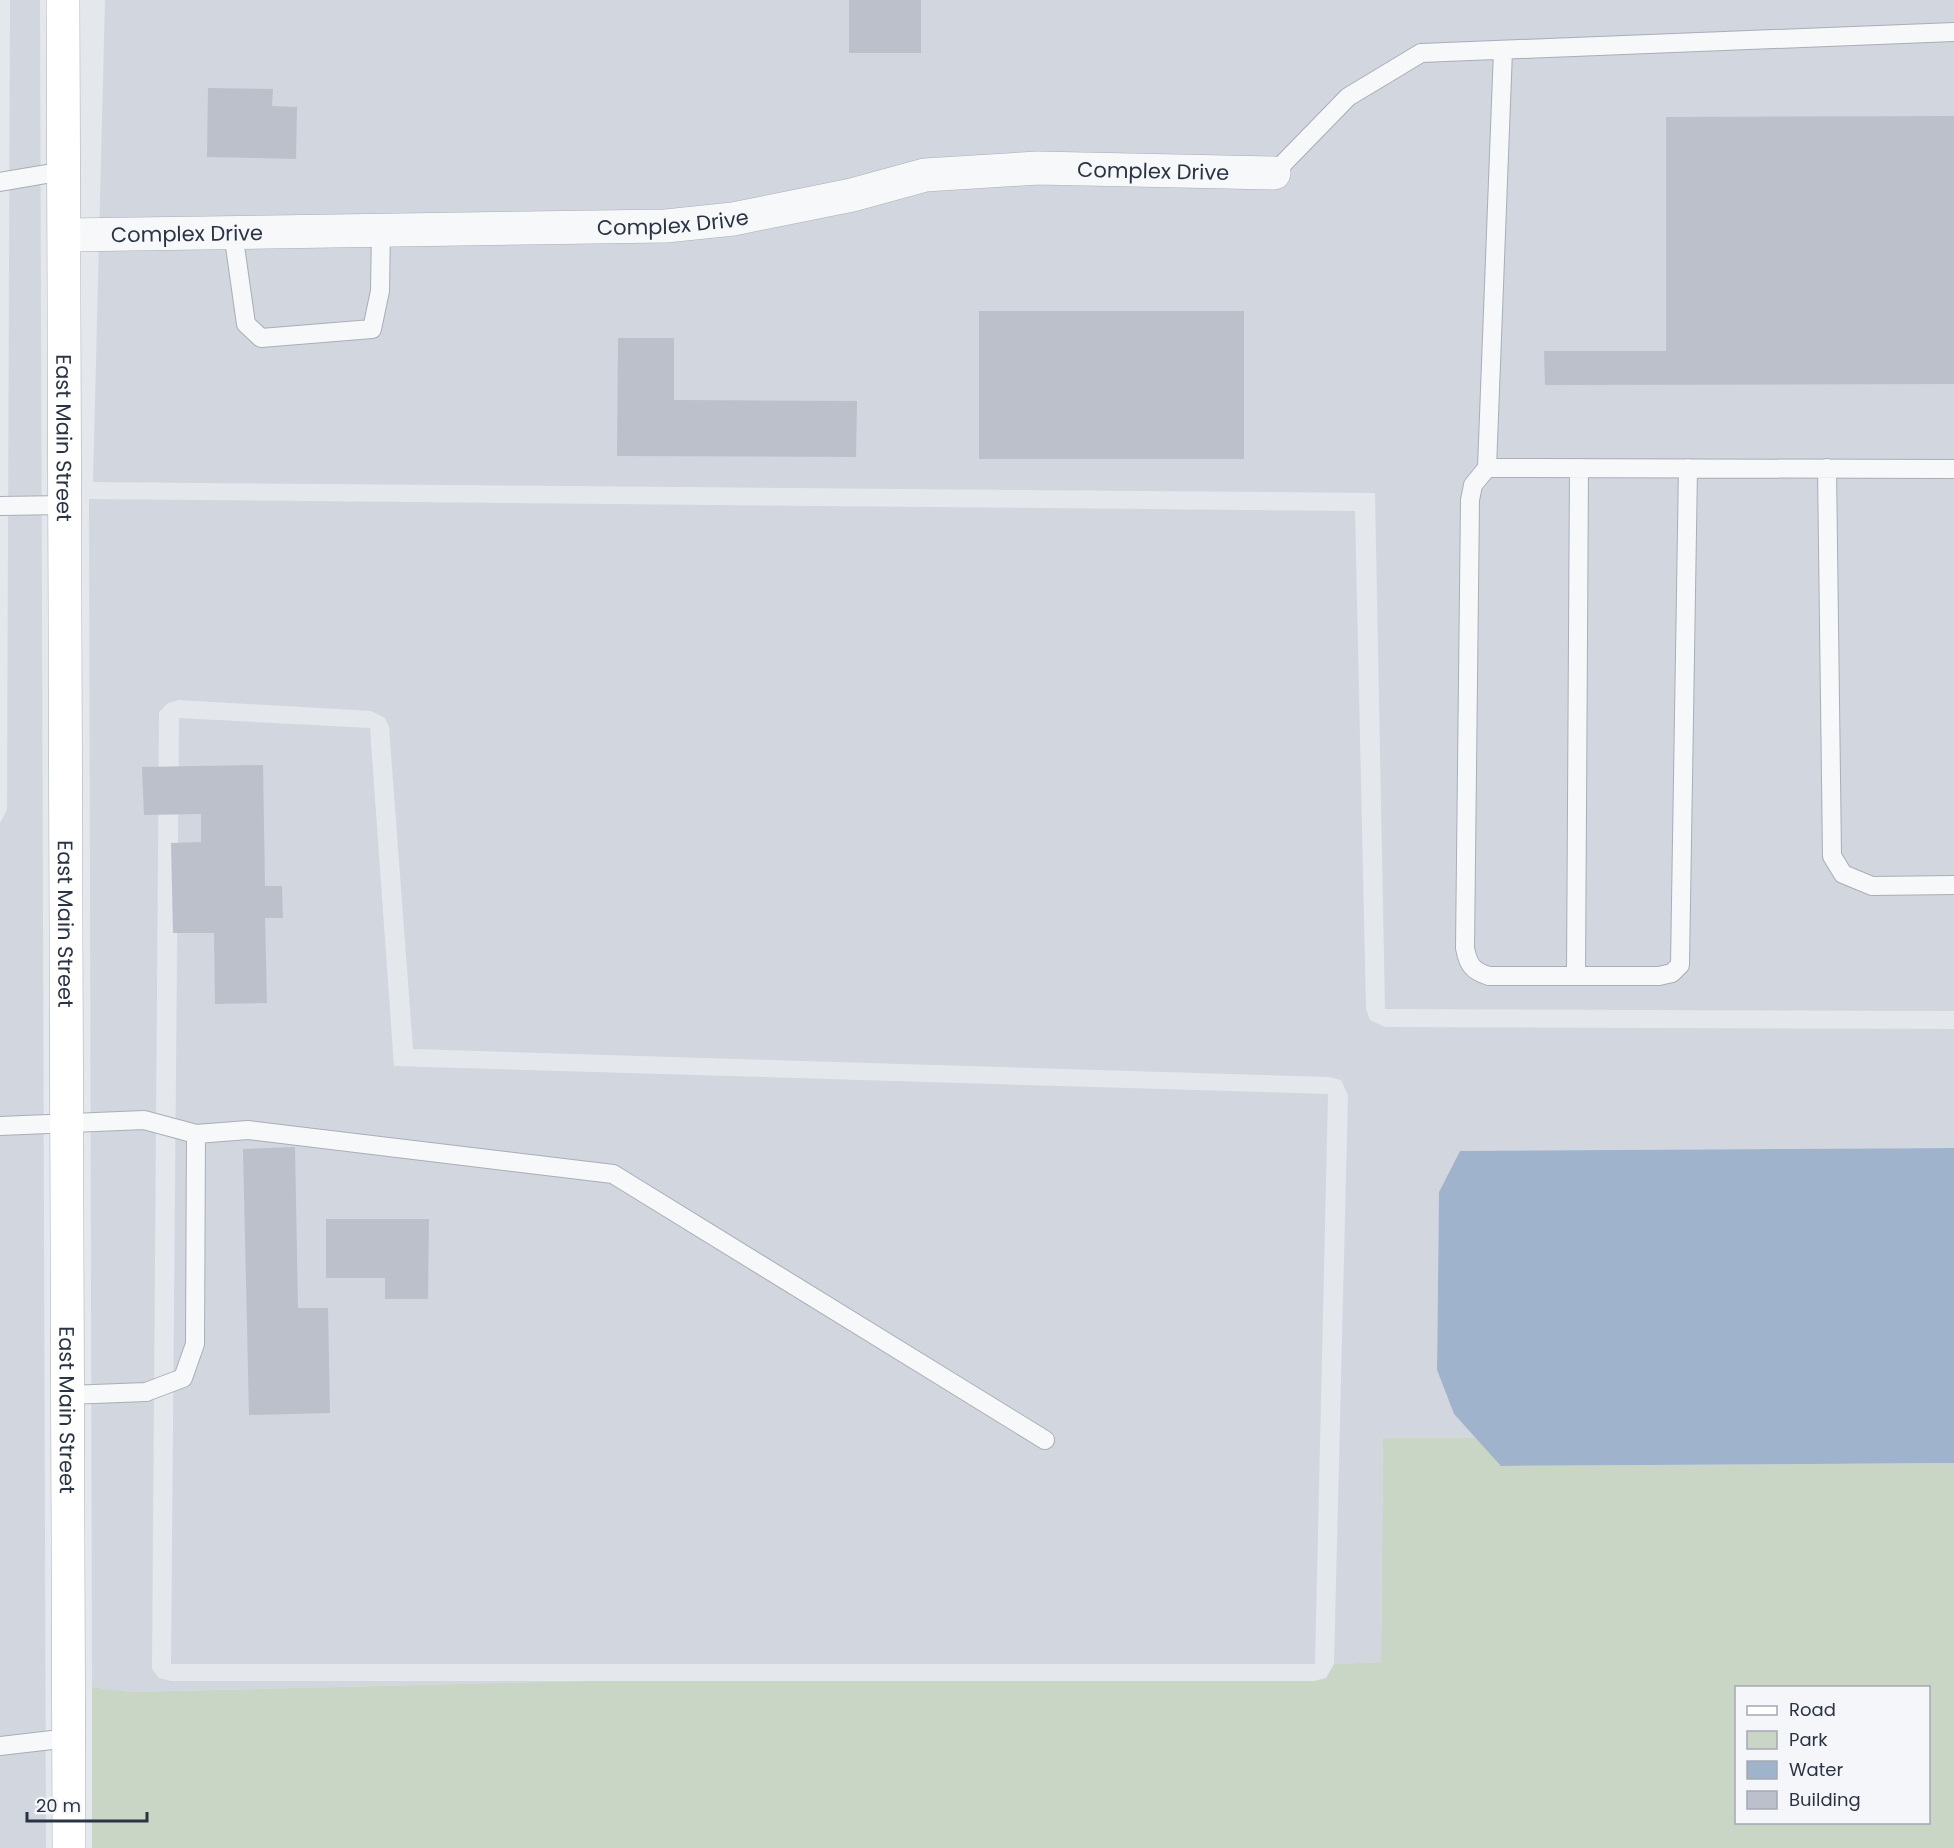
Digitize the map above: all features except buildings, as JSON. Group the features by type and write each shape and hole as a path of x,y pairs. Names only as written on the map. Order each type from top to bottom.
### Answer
{"main road":[{"name":"East Main Street","path":"63,0 69,1848"}],"street":[{"name":"Complex Drive","path":"65,236 666,226 733,219 852,195 925,175 981,171 1114,168 1274,173"}],"lane":[{"path":"1274,173 1348,97 1421,53 1954,32"},
{"path":"1503,50 1487,468 1473,485 1470,500 1465,948 1468,964 1478,973 1489,976 1659,976 1672,973 1680,965 1688,468"},
{"path":"0,182 64,171"},
{"path":"233,232 246,324 261,338 372,329 380,291 381,229"},
{"path":"1487,468 1954,469"},
{"path":"1576,976 1579,468"},
{"path":"1827,468 1832,856 1843,874 1872,886 1954,885"},
{"path":"0,506 65,505"},
{"path":"0,1126 68,1125 144,1120 196,1134 248,1130 613,1174 1046,1440"},
{"path":"68,1395 146,1392 183,1378 195,1344 196,1134"},
{"path":"0,1746 69,1738"}],"shaded area":[{"path":"10,0 40,0 46,1848 0,1848 0,823 7,810"},
{"path":"105,0 1954,0 1954,1011 1385,1009 1375,493 93,482"},
{"path":"89,499 1355,511 1366,1009 1370,1020 1385,1027 1954,1029 1954,1148 1460,1151 1439,1192 1437,1370 1454,1414 1476,1438 1383,1438 1381,1662 1334,1664 1348,1095 1341,1080 1329,1077 413,1049 389,727 385,718 371,711 179,700 168,703 159,712 152,1669 159,1678 171,1681 584,1681 130,1692 92,1687"},
{"path":"179,718 370,728 394,1066 1328,1094 1315,1664 171,1664"}],"green space":[{"path":"1383,1438 1476,1438 1502,1466 1954,1463 1954,1848 92,1848 92,1687 130,1692 584,1681 1314,1681 1326,1678 1334,1664 1381,1662"}],"water":[{"path":"1954,1148 1954,1463 1501,1466 1454,1414 1437,1370 1439,1192 1460,1151"}]}
